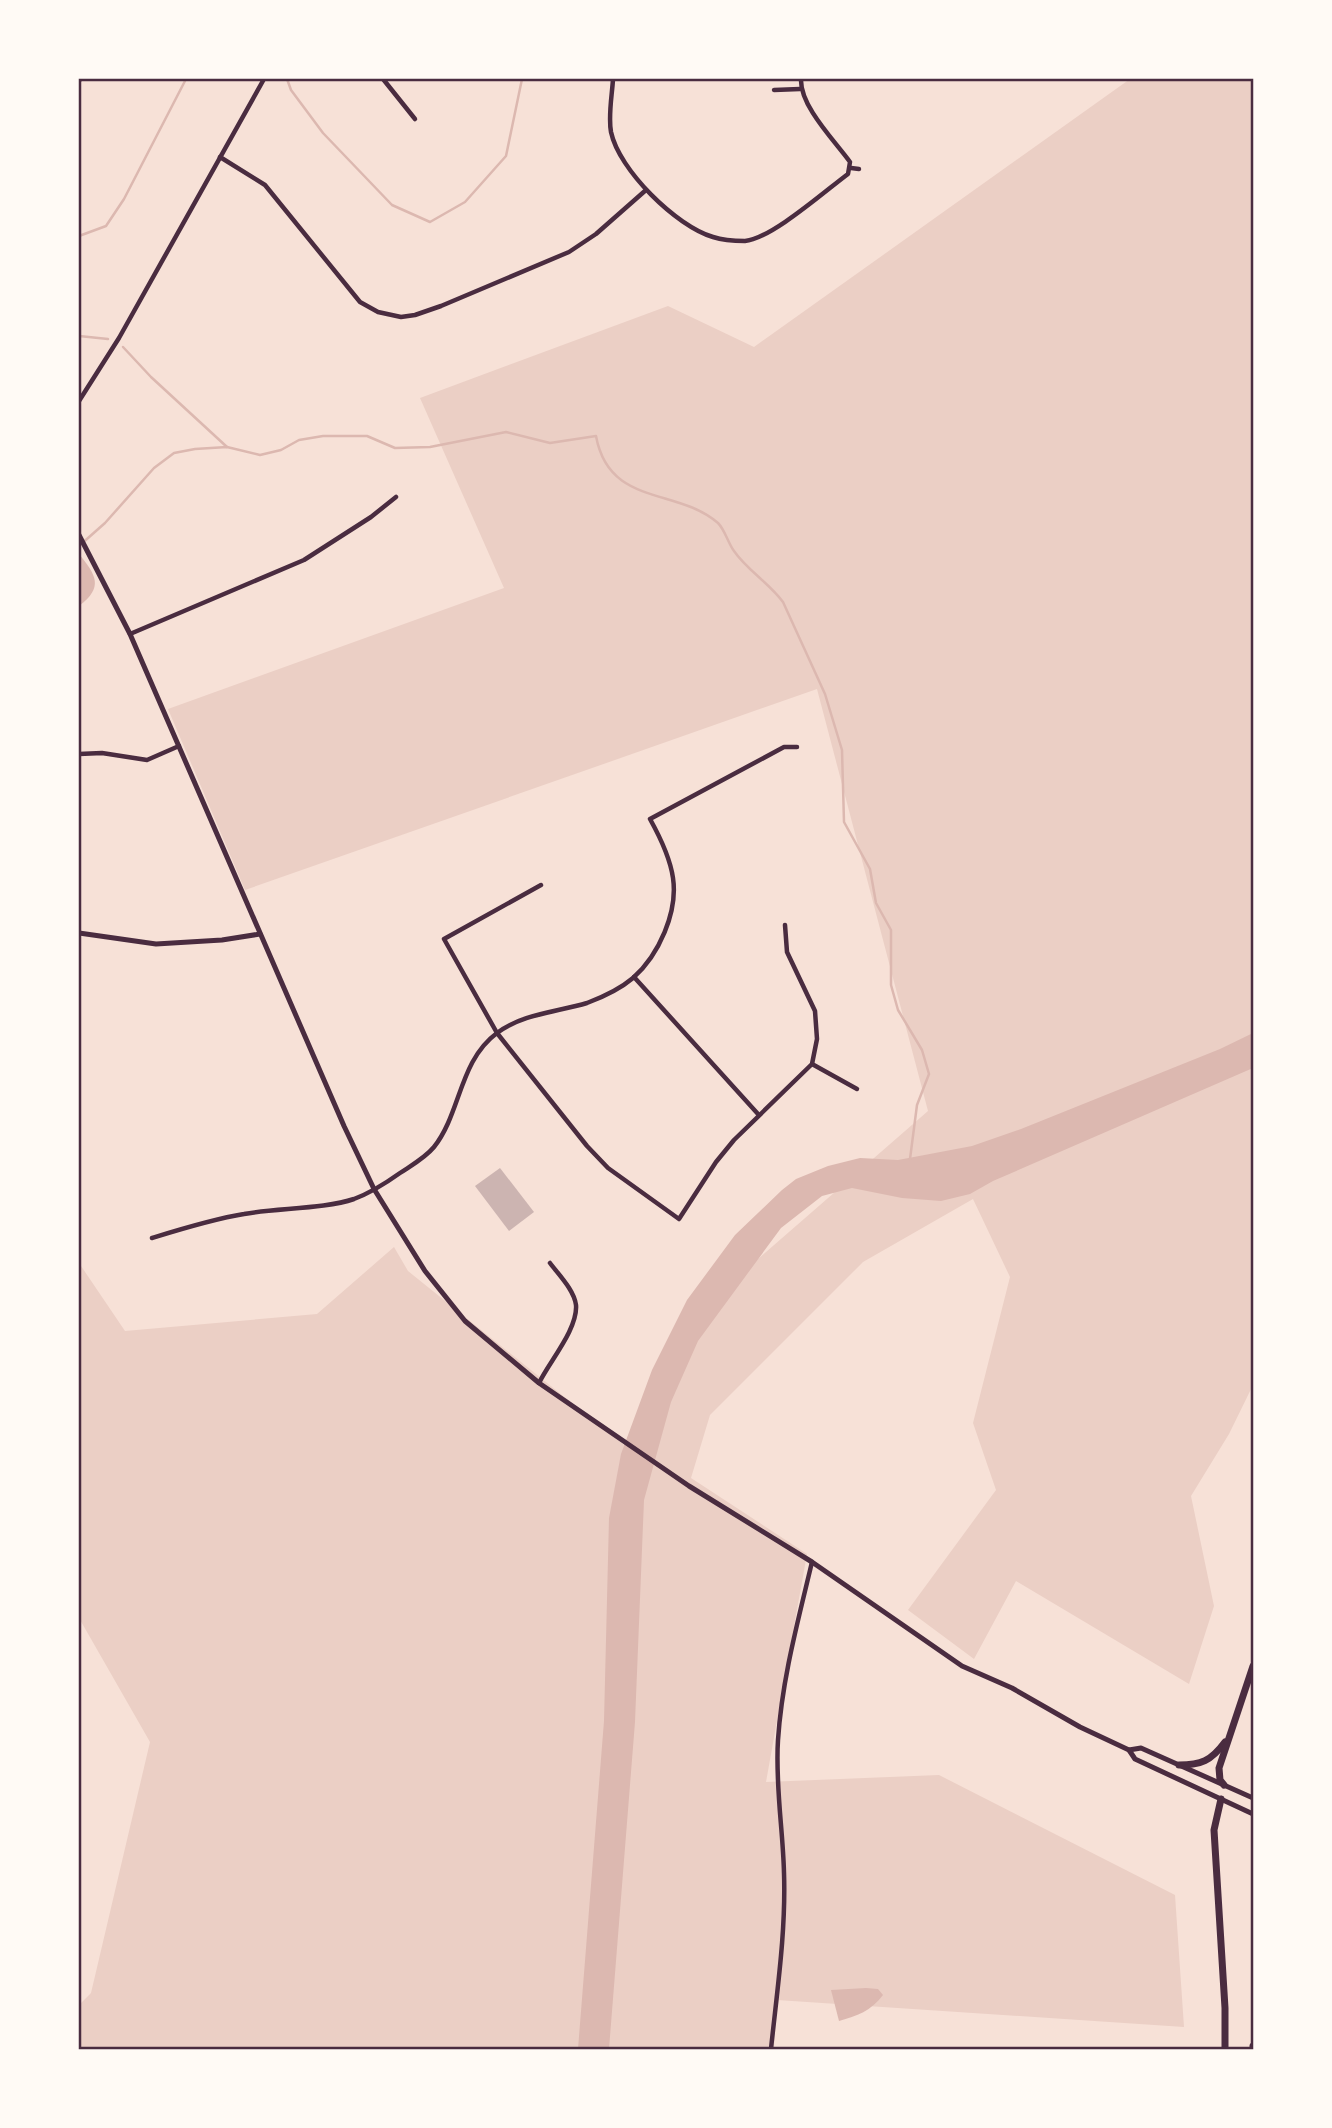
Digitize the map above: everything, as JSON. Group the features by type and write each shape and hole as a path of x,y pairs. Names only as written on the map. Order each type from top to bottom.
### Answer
{"highway":[{"path":"1224,1785 1220,1780 1219,1768 1253,1666"},
{"path":"1179,1765 1197,1765 1207,1760 1228,1739"},
{"path":"1221,1799 1214,1830 1225,2049"}],"street":[{"path":"79,401 119,338 264,79"},
{"path":"383,79 415,119"},
{"path":"613,79 611,133 621,156 646,190 662,206 703,233 715,238 747,241 778,227 848,174 851,168 850,162 809,107 800,89 801,79"},
{"path":"774,90 800,89"},
{"path":"220,157 265,185 360,302 378,312 401,317 441,306 569,252 596,234 646,190"},
{"path":"851,168 859,169"},
{"path":"130,634 304,560 371,517 396,497"},
{"path":"79,535 130,634 344,1126 374,1189 425,1271 465,1321 539,1383 690,1486 812,1562 962,1666 1012,1688 1080,1727 1129,1750 1135,1759 1253,1814"},
{"path":"79,754 102,753 147,760 180,745"},
{"path":"152,1238 242,1214 353,1199 423,1158 434,1147 449,1121 467,1072 481,1047 497,1032 517,1021 587,1002 618,989 634,977 659,944 673,903 674,881 670,862 650,819 784,747 797,747"},
{"path":"541,885 444,939 497,1032 587,1146 608,1168 680,1219 716,1162 758,1114 812,1064 817,1039 815,1011 787,952 785,925"},
{"path":"79,933 156,944 222,940 260,934"},
{"path":"634,977 758,1114"},
{"path":"812,1064 857,1089"},
{"path":"539,1383 571,1327 576,1305 567,1285 550,1263"},
{"path":"771,2049 783,1931 784,1873 777,1779 778,1739 786,1670 812,1562"},
{"path":"1129,1750 1141,1748 1251,1797"},
{"path":"1221,1799 1224,1785"}],"shaded area":[{"path":"1130,79 1253,79 1253,1385 1229,1434 1191,1496 1214,1606 1189,1684 1016,1581 974,1659 908,1610 996,1490 973,1423 1010,1277 973,1199 863,1262 710,1415 691,1478 807,1554 766,1782 939,1775 1175,1895 1184,2027 777,2000 774,2049 79,2049 79,2005 91,1993 150,1742 79,1618 79,1263 125,1331 317,1314 394,1247 408,1271 624,1445 680,1327 928,1111 817,689 245,890 168,709 504,588 420,398 668,306 754,347"},
{"path":"79,554 90,568 95,581 92,593 79,606"},
{"path":"1253,1033 1253,1068 993,1181 970,1194 941,1201 902,1198 852,1188 822,1196 781,1228 698,1341 671,1402 644,1500 635,1722 609,2049 578,2049 604,1721 609,1518 621,1454 652,1370 687,1300 735,1235 796,1179 828,1166 860,1158 898,1160 972,1146 1220,1049"},
{"path":"878,1989 883,1995 863,2012 839,2021 831,1990"}],"building":[{"path":"500,1168 534,1212 509,1231 475,1186"}],"waterway":[{"path":"79,236 106,226 124,199 186,79"},
{"path":"287,79 291,90 323,133 392,205 430,222 465,202 506,156 522,79"},
{"path":"79,336 108,339"},
{"path":"123,347 151,377 227,447"},
{"path":"79,546 105,523 154,468 174,453 227,447 260,455 281,450 299,440 323,436 367,436 395,448 430,447 506,432 550,443 596,436 603,459 615,474 630,485 702,512 718,523 739,558 783,602 825,694 842,750 844,822 870,869 876,903 891,930 891,985 898,1010 922,1050 929,1074 917,1105 910,1159"}]}
